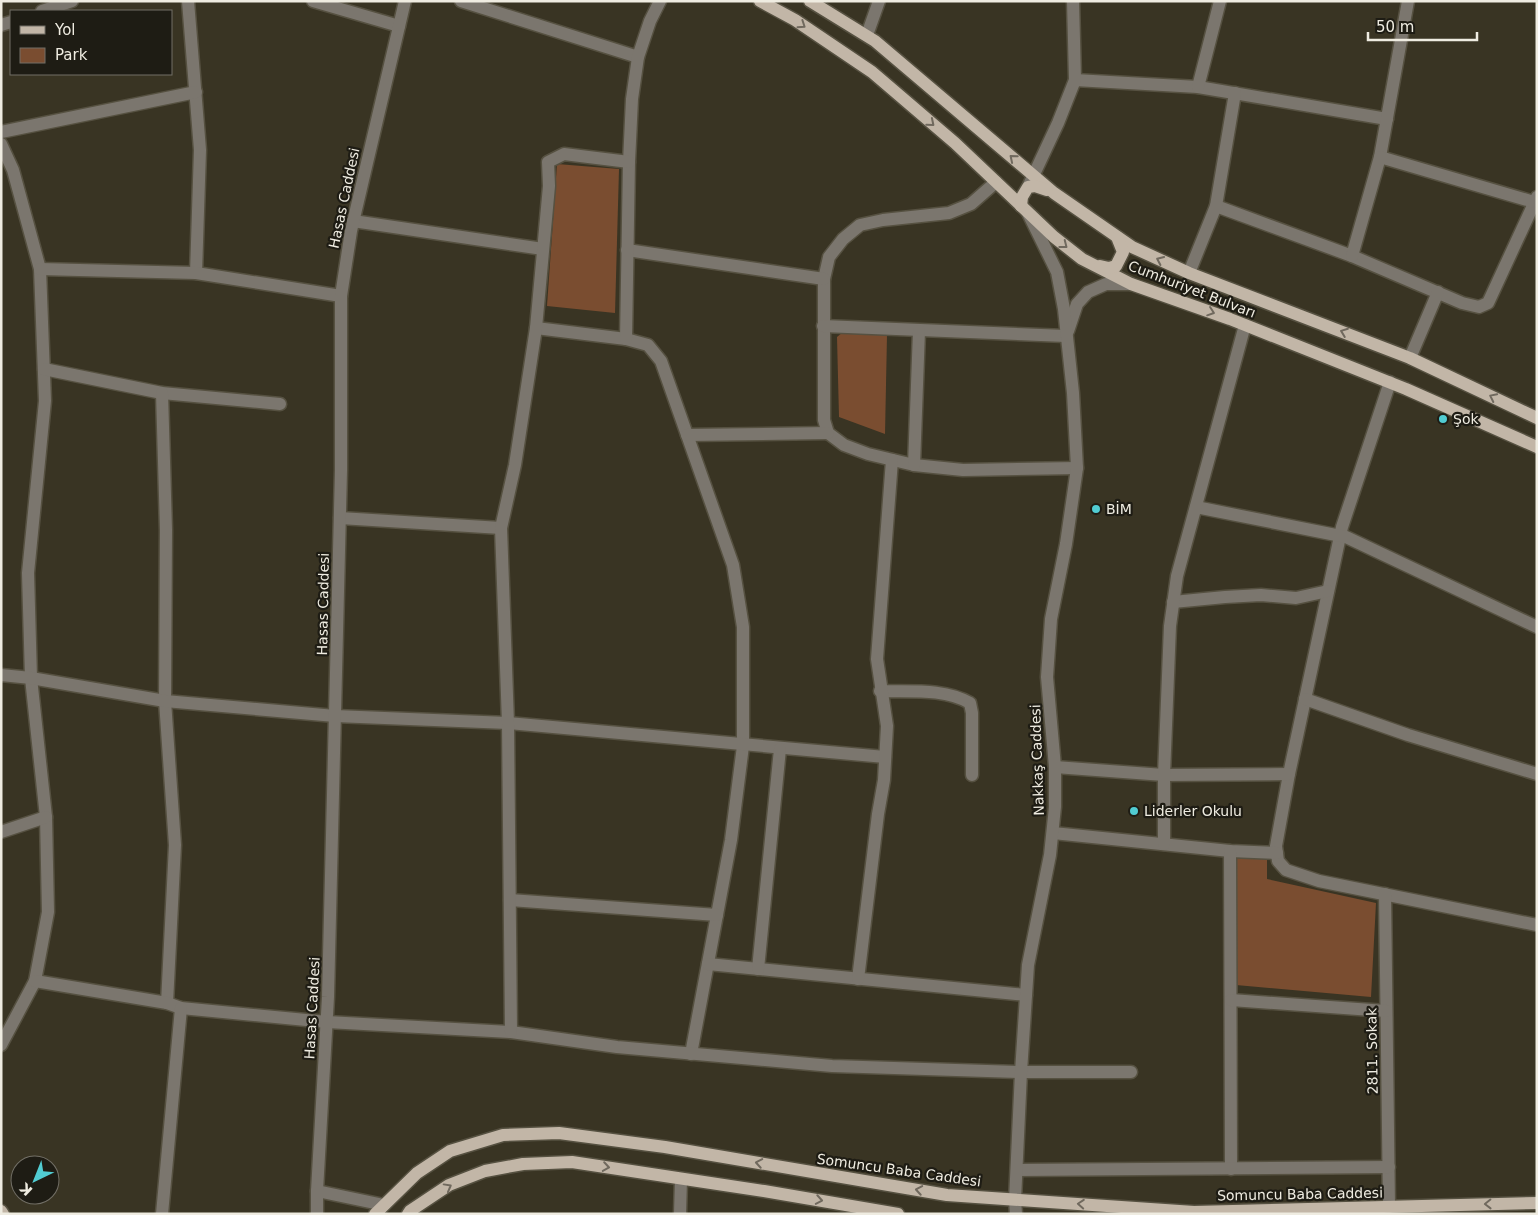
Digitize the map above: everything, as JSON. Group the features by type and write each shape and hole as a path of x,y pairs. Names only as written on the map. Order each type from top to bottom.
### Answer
{"main road":[{"name":"Cumhuriyet Bulvarı","path":"760,1 795,20 872,72 954,143 1054,237 1082,259 1131,284 1245,325 1390,382 1537,447"},
{"name":"Cumhuriyet Bulvarı","path":"810,1 876,41 1030,181 1054,193 1132,247 1189,273 1410,358 1537,418"},
{"path":"1024,210 1023,192 1030,181"},
{"path":"1093,264 1109,268 1116,266 1123,252 1117,237"},
{"name":"Somuncu Baba Caddesi","path":"380,1209 417,1173 450,1151 503,1134 559,1133 665,1147 947,1195 1015,1200 1194,1212 1537,1203"},
{"path":"408,1214 449,1185 485,1171 523,1164 572,1162 898,1214"}],"street":[{"path":"188,1 200,150 196,273"},
{"path":"313,1 399,26"},
{"name":"Hasas Caddesi","path":"317,1214 327,1022 340,518 340,296 353,221 405,1"},
{"path":"462,1 638,57"},
{"path":"626,339 632,99 638,57 650,20 660,1"},
{"path":"867,35 879,1"},
{"path":"1030,181 1058,123 1075,80 1073,1"},
{"path":"1198,87 1220,1"},
{"path":"1352,256 1380,157 1408,1"},
{"path":"45,10 65,2"},
{"path":"1075,80 1198,87 1387,119"},
{"path":"1,132 196,92"},
{"path":"1189,273 1216,206 1235,93"},
{"path":"1,144 13,170 40,269 45,400 28,573 30,678 46,817 48,912 35,981 1,1045"},
{"path":"511,1032 508,724 501,528 515,464 536,328 549,186 548,162 564,154 629,162"},
{"path":"1216,206 1352,256 1471,305 1479,307 1488,304 1536,200 1380,157"},
{"path":"1,178 13,170"},
{"path":"996,182 971,204 949,213 883,220 860,225 843,239 829,257 824,279 824,420 828,433 844,445 914,465 963,470 1077,468"},
{"name":"Nakkaş Caddesi","path":"1016,1214 1021,1072 1028,966 1050,855 1055,807 1055,766 1047,677 1050,619 1066,544 1077,468 1073,393 1064,309 1057,272 1024,210"},
{"path":"353,221 543,249"},
{"path":"627,250 824,279"},
{"path":"40,269 196,273 340,296"},
{"path":"823,326 1066,336 1077,304 1088,292 1106,284 1131,284"},
{"path":"1410,358 1438,292"},
{"path":"1164,844 1164,775 1170,626 1177,576 1245,325"},
{"path":"536,328 626,339 648,344 661,361 733,565 743,627 743,746 731,840 691,1054"},
{"path":"914,465 919,331"},
{"path":"44,369 162,393 280,404"},
{"path":"1390,382 1340,536 1289,774 1276,846 1278,861 1286,870 1319,881 1537,925"},
{"path":"162,393 166,530 165,701 175,845 167,1003"},
{"path":"687,435 828,433"},
{"path":"858,979 878,814 884,780 887,726 880,691 877,659 892,460"},
{"path":"1196,507 1346,537 1537,627"},
{"path":"340,518 501,528"},
{"path":"1173,602 1252,596 1296,598 1328,592"},
{"path":"1,675 30,678 165,701 335,716 508,724 885,757"},
{"path":"880,691 935,692 970,703 972,713 972,775"},
{"path":"1305,699 1408,735 1537,774"},
{"path":"758,969 780,748"},
{"path":"1055,766 1164,775 1289,774"},
{"path":"1,832 46,817"},
{"path":"1053,833 1230,851 1277,853"},
{"path":"1230,851 1231,1169"},
{"name":"2811. Sokak","path":"1385,894 1389,1207"},
{"path":"510,900 718,915"},
{"path":"708,964 1026,995"},
{"path":"35,981 167,1003 180,1008 327,1022 511,1032 617,1047 832,1066 1021,1072 1131,1072"},
{"path":"1231,1000 1386,1011"},
{"path":"162,1214 180,1008"},
{"path":"1017,1170 1389,1167"},
{"path":"680,1214 681,1179"},
{"path":"317,1192 380,1209"}],"green space":[{"path":"557,164 619,169 615,313 547,306"},
{"path":"843,332 887,335 885,434 839,417 837,337"},
{"path":"1232,858 1267,858 1267,879 1376,903 1371,997 1236,985"}],"place":[{"name":"Şok","path":"1443,419"},
{"name":"BİM","path":"1096,509"},
{"name":"Liderler Okulu","path":"1134,811"}]}
